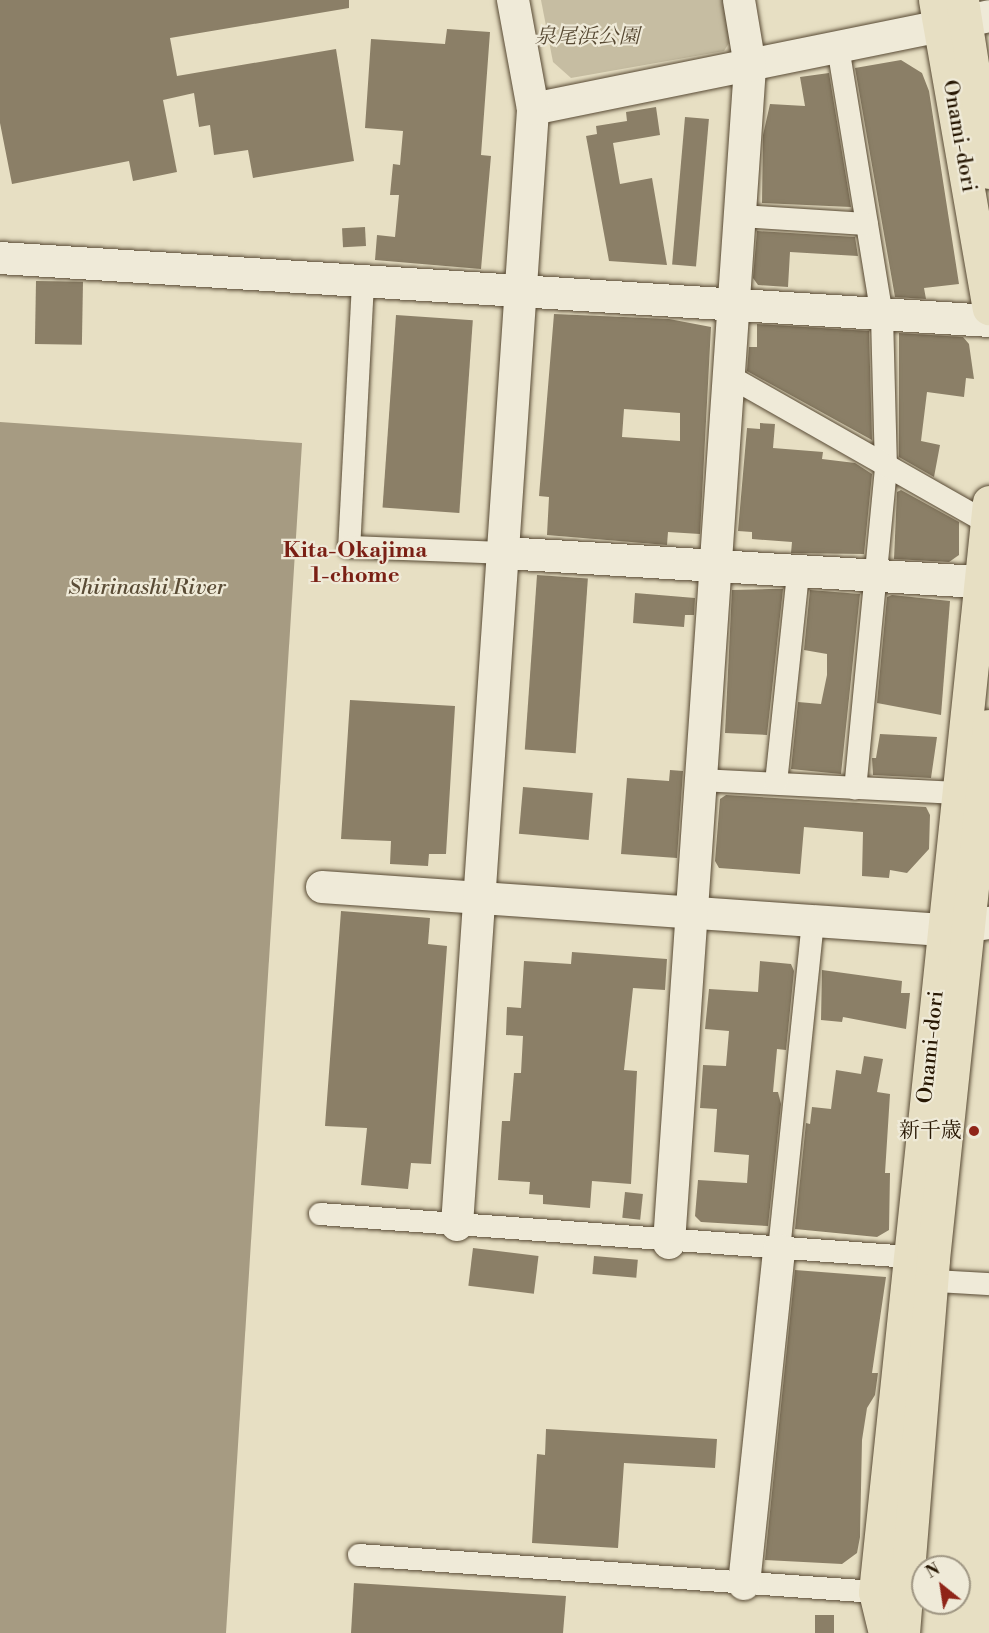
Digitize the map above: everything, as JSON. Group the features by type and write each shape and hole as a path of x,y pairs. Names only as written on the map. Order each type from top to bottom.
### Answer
{"main road":[{"name":"Onami-dori","path":"958,13 984,117 989,172"},
{"name":"Onami-dori","path":"958,13 989,308"},
{"name":"Onami-dori","path":"967,926 957,793 984,583 988,516"},
{"name":"Onami-dori","path":"903,1633 890,1594 921,1269 967,926 989,726"},
{"path":"885,1633 890,1594"}],"street":[{"path":"457,1225 534,109 513,0"},
{"path":"669,1243 750,66 739,0"},
{"path":"534,109 838,47 958,13"},
{"path":"838,47 882,316 886,468 855,789"},
{"path":"740,216 867,224"},
{"path":"0,258 733,308 989,321"},
{"path":"363,283 349,548 504,554 984,583"},
{"path":"729,376 886,468 988,516"},
{"path":"776,783 798,573"},
{"path":"701,780 957,793"},
{"path":"322,887 478,896 813,922 967,926"},
{"path":"744,1584 813,922"},
{"path":"320,1214 779,1250 921,1269 989,1284"},
{"path":"359,1555 890,1594 869,1633"}],"green space":[{"name":"泉尾浜公園","path":"541,0 726,0 732,38 724,51 571,78 553,62"}],"water":[{"name":"Shirinashi River","path":"0,422 302,443 226,1633 0,1633"}],"building":[{"path":"0,0 349,0 349,8 170,38 177,76 336,49 354,161 253,178 248,150 214,155 210,125 199,127 194,93 163,100 177,172 133,181 129,161 12,184 0,123"},
{"path":"447,29 490,32 481,155 491,156 481,269 375,260 377,235 395,237 399,195 390,195 393,164 400,165 403,131 365,128 371,39 445,44"},
{"path":"901,60 922,73 929,91 959,284 924,288 926,299 895,297 855,68"},
{"path":"829,73 851,207 762,203 763,135 770,104 805,106 800,77"},
{"path":"656,107 660,135 613,143 620,184 652,178 667,265 609,261 586,136 597,134 596,126 627,121 626,112"},
{"path":"685,117 709,119 696,267 672,264"},
{"path":"365,227 366,246 343,247 342,228"},
{"path":"757,231 855,237 858,256 790,252 788,287 758,285 753,278"},
{"path":"36,281 83,282 82,345 35,344"},
{"path":"554,314 669,319 711,327 700,534 668,532 667,545 547,535 549,497 539,496","holes":["624,409 680,413 680,441 622,437"]},
{"path":"396,315 473,320 459,513 383,508"},
{"path":"757,324 869,331 872,440 747,371 749,347 757,347"},
{"path":"899,333 963,337 969,344 974,379 966,378 964,397 927,392 921,441 940,445 934,477 899,457"},
{"path":"760,423 775,424 773,448 823,452 822,459 855,463 872,474 864,554 791,553 792,542 752,539 752,532 738,531 747,428 760,429"},
{"path":"901,490 959,522 959,555 949,562 894,559 897,492"},
{"path":"537,575 588,579 576,753 525,750"},
{"path":"783,589 767,735 725,733 732,590"},
{"path":"810,590 860,594 841,774 791,769 798,702 821,704 827,675 827,654 804,650"},
{"path":"635,593 695,598 694,615 685,615 684,627 633,623"},
{"path":"892,595 950,601 941,715 877,703 887,597"},
{"path":"350,700 455,706 446,854 429,854 428,866 390,864 391,841 341,839"},
{"path":"880,734 937,737 931,778 873,775 872,758 876,758"},
{"path":"670,770 683,771 677,858 621,854 627,778 669,781"},
{"path":"523,787 593,793 589,840 519,834"},
{"path":"726,795 926,807 930,815 929,849 907,873 890,870 889,878 862,876 863,832 804,827 800,874 719,868 715,861 720,799"},
{"path":"341,911 430,918 428,944 447,946 431,1164 411,1163 408,1189 361,1185 367,1128 325,1126"},
{"path":"572,952 667,959 665,990 633,988 624,1070 637,1071 631,1184 592,1181 590,1208 543,1204 543,1195 529,1194 530,1182 498,1180 502,1121 510,1121 514,1073 521,1073 523,1036 506,1035 507,1007 521,1008 524,961 571,964"},
{"path":"760,961 791,964 794,971 786,1050 777,1049 773,1092 778,1092 781,1104 768,1226 701,1222 695,1216 698,1180 747,1183 749,1155 714,1152 717,1109 700,1108 703,1065 726,1066 729,1031 705,1029 709,989 758,992"},
{"path":"822,970 902,981 901,993 910,993 906,1029 843,1017 842,1022 821,1020"},
{"path":"864,1056 883,1059 877,1092 890,1094 885,1173 890,1173 889,1230 877,1237 795,1229 806,1123 810,1124 812,1107 831,1109 836,1070 861,1074"},
{"path":"625,1192 643,1194 640,1220 622,1218"},
{"path":"473,1248 539,1256 534,1294 468,1286"},
{"path":"594,1256 638,1260 636,1278 592,1274"},
{"path":"795,1270 886,1277 872,1373 878,1373 875,1395 867,1408 862,1440 860,1537 857,1553 842,1564 765,1560"},
{"path":"546,1429 717,1439 715,1468 624,1463 618,1548 532,1543 537,1454 545,1455"},
{"path":"354,1583 566,1596 563,1633 351,1633"},
{"path":"815,1615 834,1615 834,1633 815,1633"}],"place":[{"name":"新千歳","path":"974,1131"}],"district":[{"name":"Kita-Okajima 1-chome","path":"355,562"}]}
